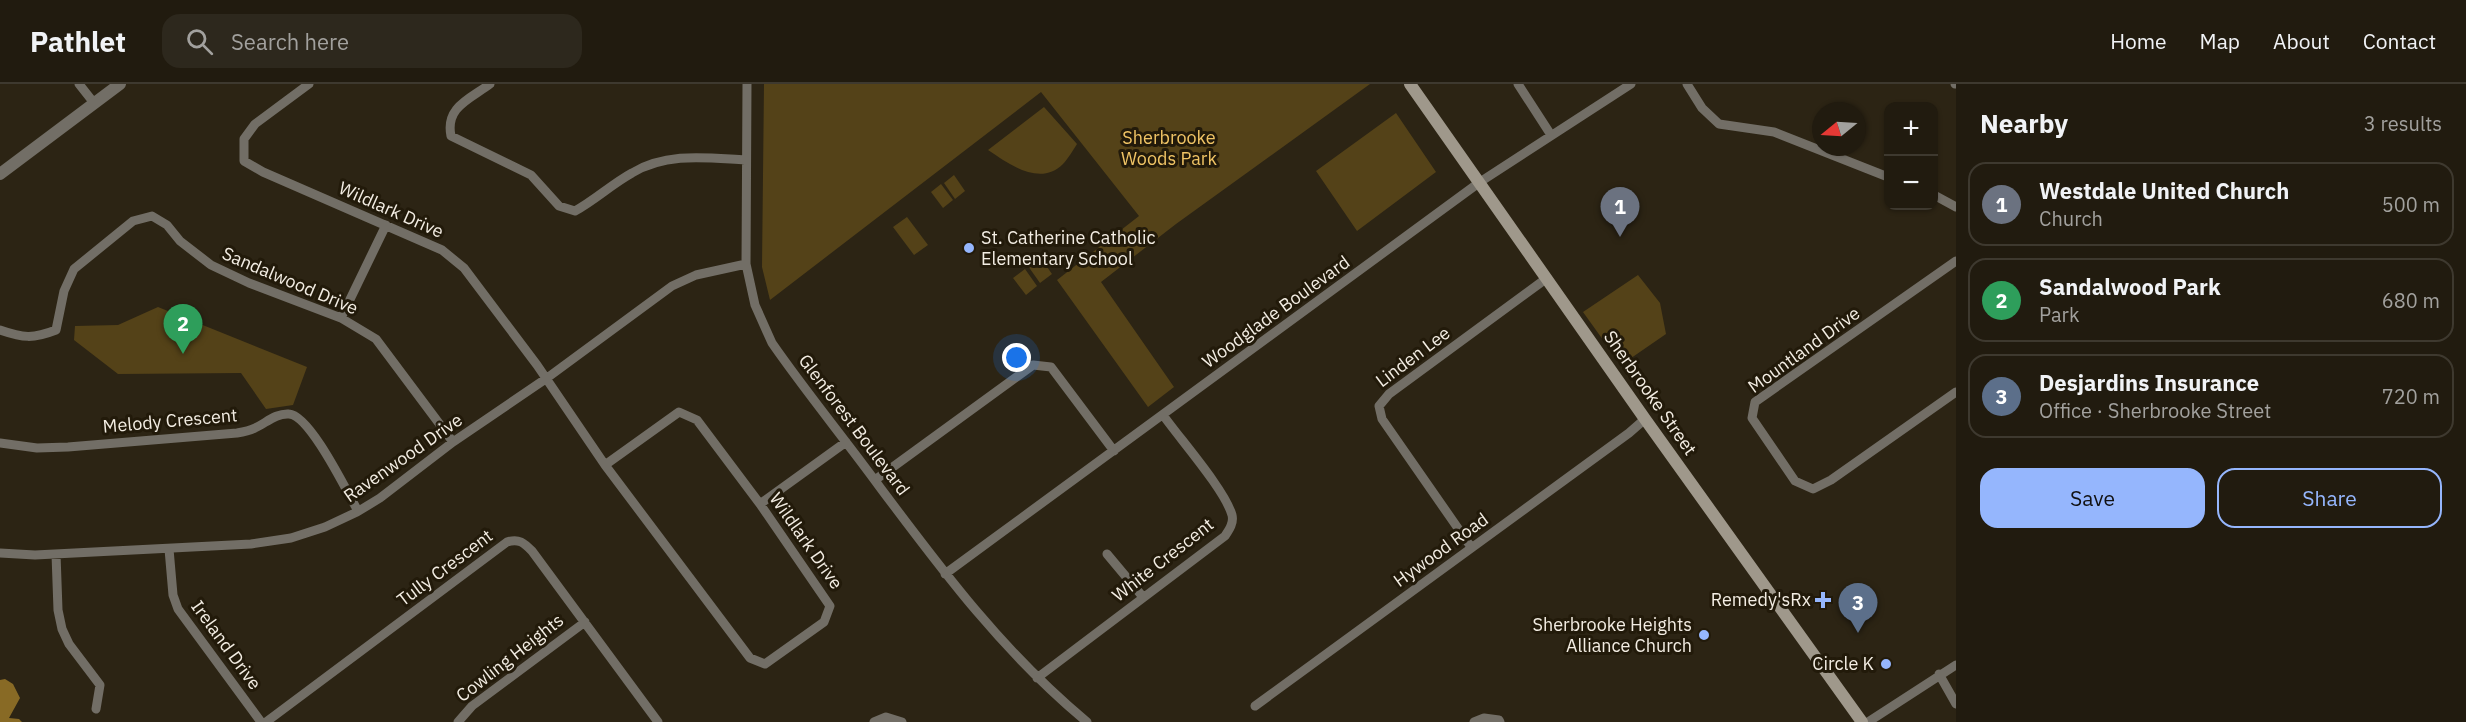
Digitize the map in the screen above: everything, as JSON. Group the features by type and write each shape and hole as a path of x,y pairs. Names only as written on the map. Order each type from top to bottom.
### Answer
{"main road":[{"name":"Sherbrooke Street","path":"1410,84 1645,419 1862,722"}],"street":[{"path":"79,84 94,104"},
{"path":"0,174 120,84"},
{"name":"Wildlark Drive","path":"309,84 255,124 244,140 244,161 263,172 442,250 464,268 547,378 605,465 750,658 765,664 824,622 831,606 760,504 697,420 679,412 605,465"},
{"path":"490,84 456,109 448,122 451,136 531,175 559,206 575,211 632,172 656,162 684,157 745,160"},
{"name":"Glenforest Boulevard","path":"747,84 746,264 755,305 772,343 945,574 999,640 1036,678 1087,722"},
{"path":"1518,84 1551,135"},
{"name":"Woodglade Boulevard","path":"945,574 1480,182 1631,84"},
{"path":"1687,84 1702,108 1719,124 1774,132 1884,175"},
{"path":"1938,197 1956,207"},
{"name":"Sandalwood Drive","path":"0,330 37,337 56,330 64,291 74,269 133,221 152,216 167,225 180,241 211,265 249,283 341,318 376,339 453,442"},
{"path":"341,318 386,225"},
{"name":"Mountland Drive","path":"1956,261 1755,402 1752,417 1796,481 1813,489 1831,480 1956,392"},
{"name":"Ravenwood Drive","path":"0,553 56,554 244,545 279,540 317,530 358,511 390,491 453,442 547,378 672,286 696,275 746,264"},
{"name":"Linden Lee","path":"1471,547 1382,419 1379,406 1389,394 1547,278"},
{"path":"875,480 1033,365 1051,367 1114,451"},
{"name":"Melody Crescent","path":"0,443 37,448 68,447 237,433 254,429 277,416 293,415 304,421 316,438 358,511"},
{"name":"White Crescent","path":"1036,678 1225,536 1231,528 1233,517 1223,496 1163,415"},
{"name":"Hywood Road","path":"1255,706 1645,419"},
{"path":"760,504 846,442"},
{"name":"Tully Crescent","path":"264,722 507,542 513,540 520,541 532,551 658,722"},
{"name":"Ireland Drive","path":"169,549 173,595 178,609 264,722"},
{"path":"56,554 60,624 69,644 100,685 96,709"},
{"path":"1107,554 1143,597"},
{"name":"Cowling Heights","path":"458,722 472,705 585,622"},
{"path":"1868,722 1956,665"},
{"path":"1939,674 1956,704"},
{"path":"874,722 886,717 902,722"},
{"path":"1474,722 1484,718 1500,722"}],"green space":[{"name":"Sherbrooke Woods Park","path":"764,84 1370,84 1176,224 1101,282 1174,387 1148,407 1057,280 1139,216 1041,92 770,300 762,267"},
{"path":"1044,107 1077,144 1069,157 1054,171 1035,173 1025,171 988,150"},
{"path":"1396,113 1436,172 1357,231 1316,171"},
{"path":"954,175 965,191 955,199 944,183"},
{"path":"941,184 953,200 943,208 931,192"},
{"path":"907,217 928,245 914,255 893,227"},
{"path":"1040,257 1052,274 1040,283 1028,266"},
{"path":"1025,269 1037,286 1026,295 1013,278"},
{"path":"1638,275 1660,303 1666,334 1621,365 1583,312"},
{"path":"158,307 307,367 293,405 266,409 241,373 118,374 74,340 75,326 118,325"}],"shaded area":[{"path":"5,679 13,684 20,698 9,718 19,719 22,722 0,722 0,680"}],"place":[{"name":"Westdale United Church","path":"1620,237"},
{"name":"St. Catherine Catholic Elementary School","path":"969,248"},
{"name":"Sandalwood Park","path":"183,354"},
{"name":"Remedy'sRx","path":"1823,600"},
{"name":"Desjardins Insurance","path":"1858,633"},
{"name":"Sherbrooke Heights Alliance Church","path":"1704,635"},
{"name":"Circle K","path":"1886,664"}]}
